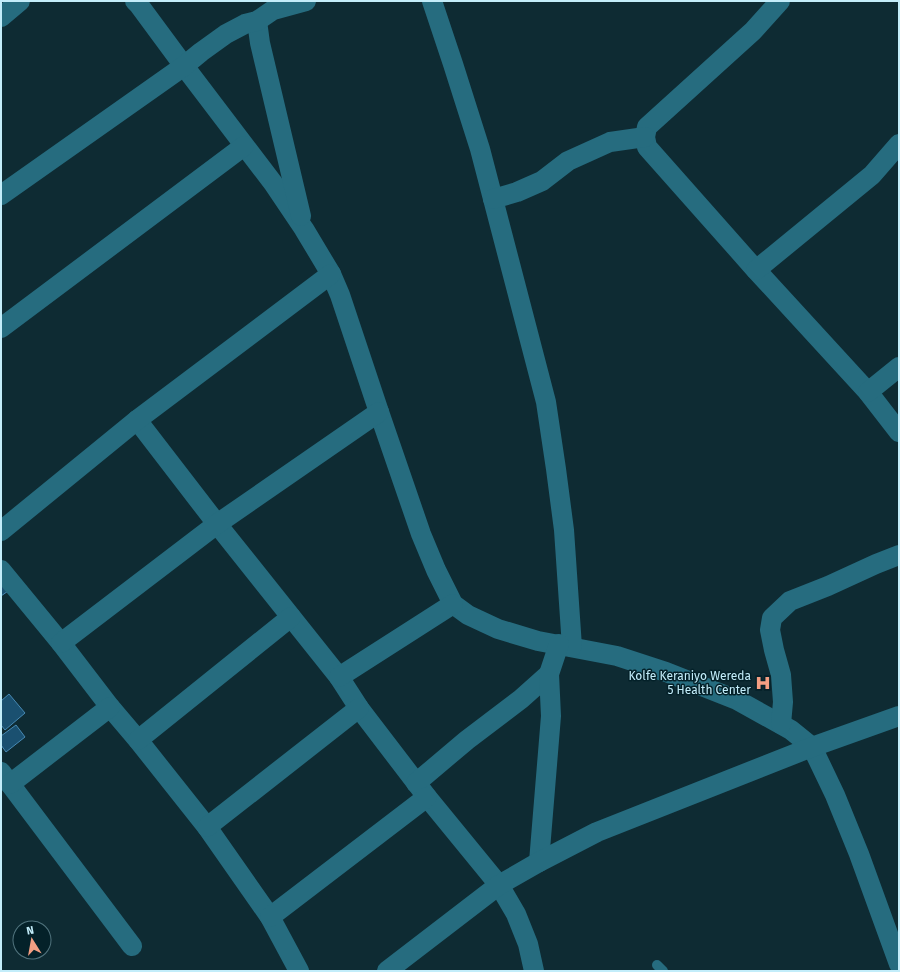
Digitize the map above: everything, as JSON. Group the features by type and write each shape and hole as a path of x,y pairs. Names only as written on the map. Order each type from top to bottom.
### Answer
{"street":[{"path":"1,17 20,1"},
{"path":"135,1 273,183 304,229 331,274 340,295 421,534 436,570 454,604 468,615 498,629 538,641 617,656 666,672 736,700 791,730 812,747 835,795 859,854 899,964"},
{"path":"1,195 184,66 226,34 245,24 257,21 273,10 306,1"},
{"path":"270,917 421,790 467,740 521,699 548,674 565,646 564,530 546,402 480,149 454,64 432,1"},
{"path":"780,1 753,31 648,127 645,137 647,147 756,270 868,392 899,432"},
{"path":"257,21 260,43 304,229"},
{"path":"493,199 517,192 542,181 568,161 610,142 645,137"},
{"path":"756,270 872,174 899,144"},
{"path":"1,328 244,146"},
{"path":"1,532 137,420 331,274"},
{"path":"868,392 899,367"},
{"path":"61,643 217,524 379,412"},
{"path":"137,420 217,524 339,677 359,708 421,790 499,885 516,914 528,944 534,971"},
{"path":"781,724 784,702 781,675 770,630 772,618 790,601 899,555"},
{"path":"1,570 207,827 270,917 299,971"},
{"path":"339,677 454,604"},
{"path":"138,740 291,617"},
{"path":"539,862 550,716 548,674"},
{"path":"110,707 6,778 132,946"},
{"path":"207,827 359,708"},
{"path":"387,971 499,885 539,862 597,832 812,747 899,716"}],"building":[{"path":"1,576 11,589 1,596"},
{"path":"9,694 25,713 5,730 1,725 1,701"},
{"path":"16,725 25,737 6,752 1,745 1,736"}],"place":[{"name":"Kolfe Keraniyo Wereda 5 Health Center","path":"763,683"}]}
